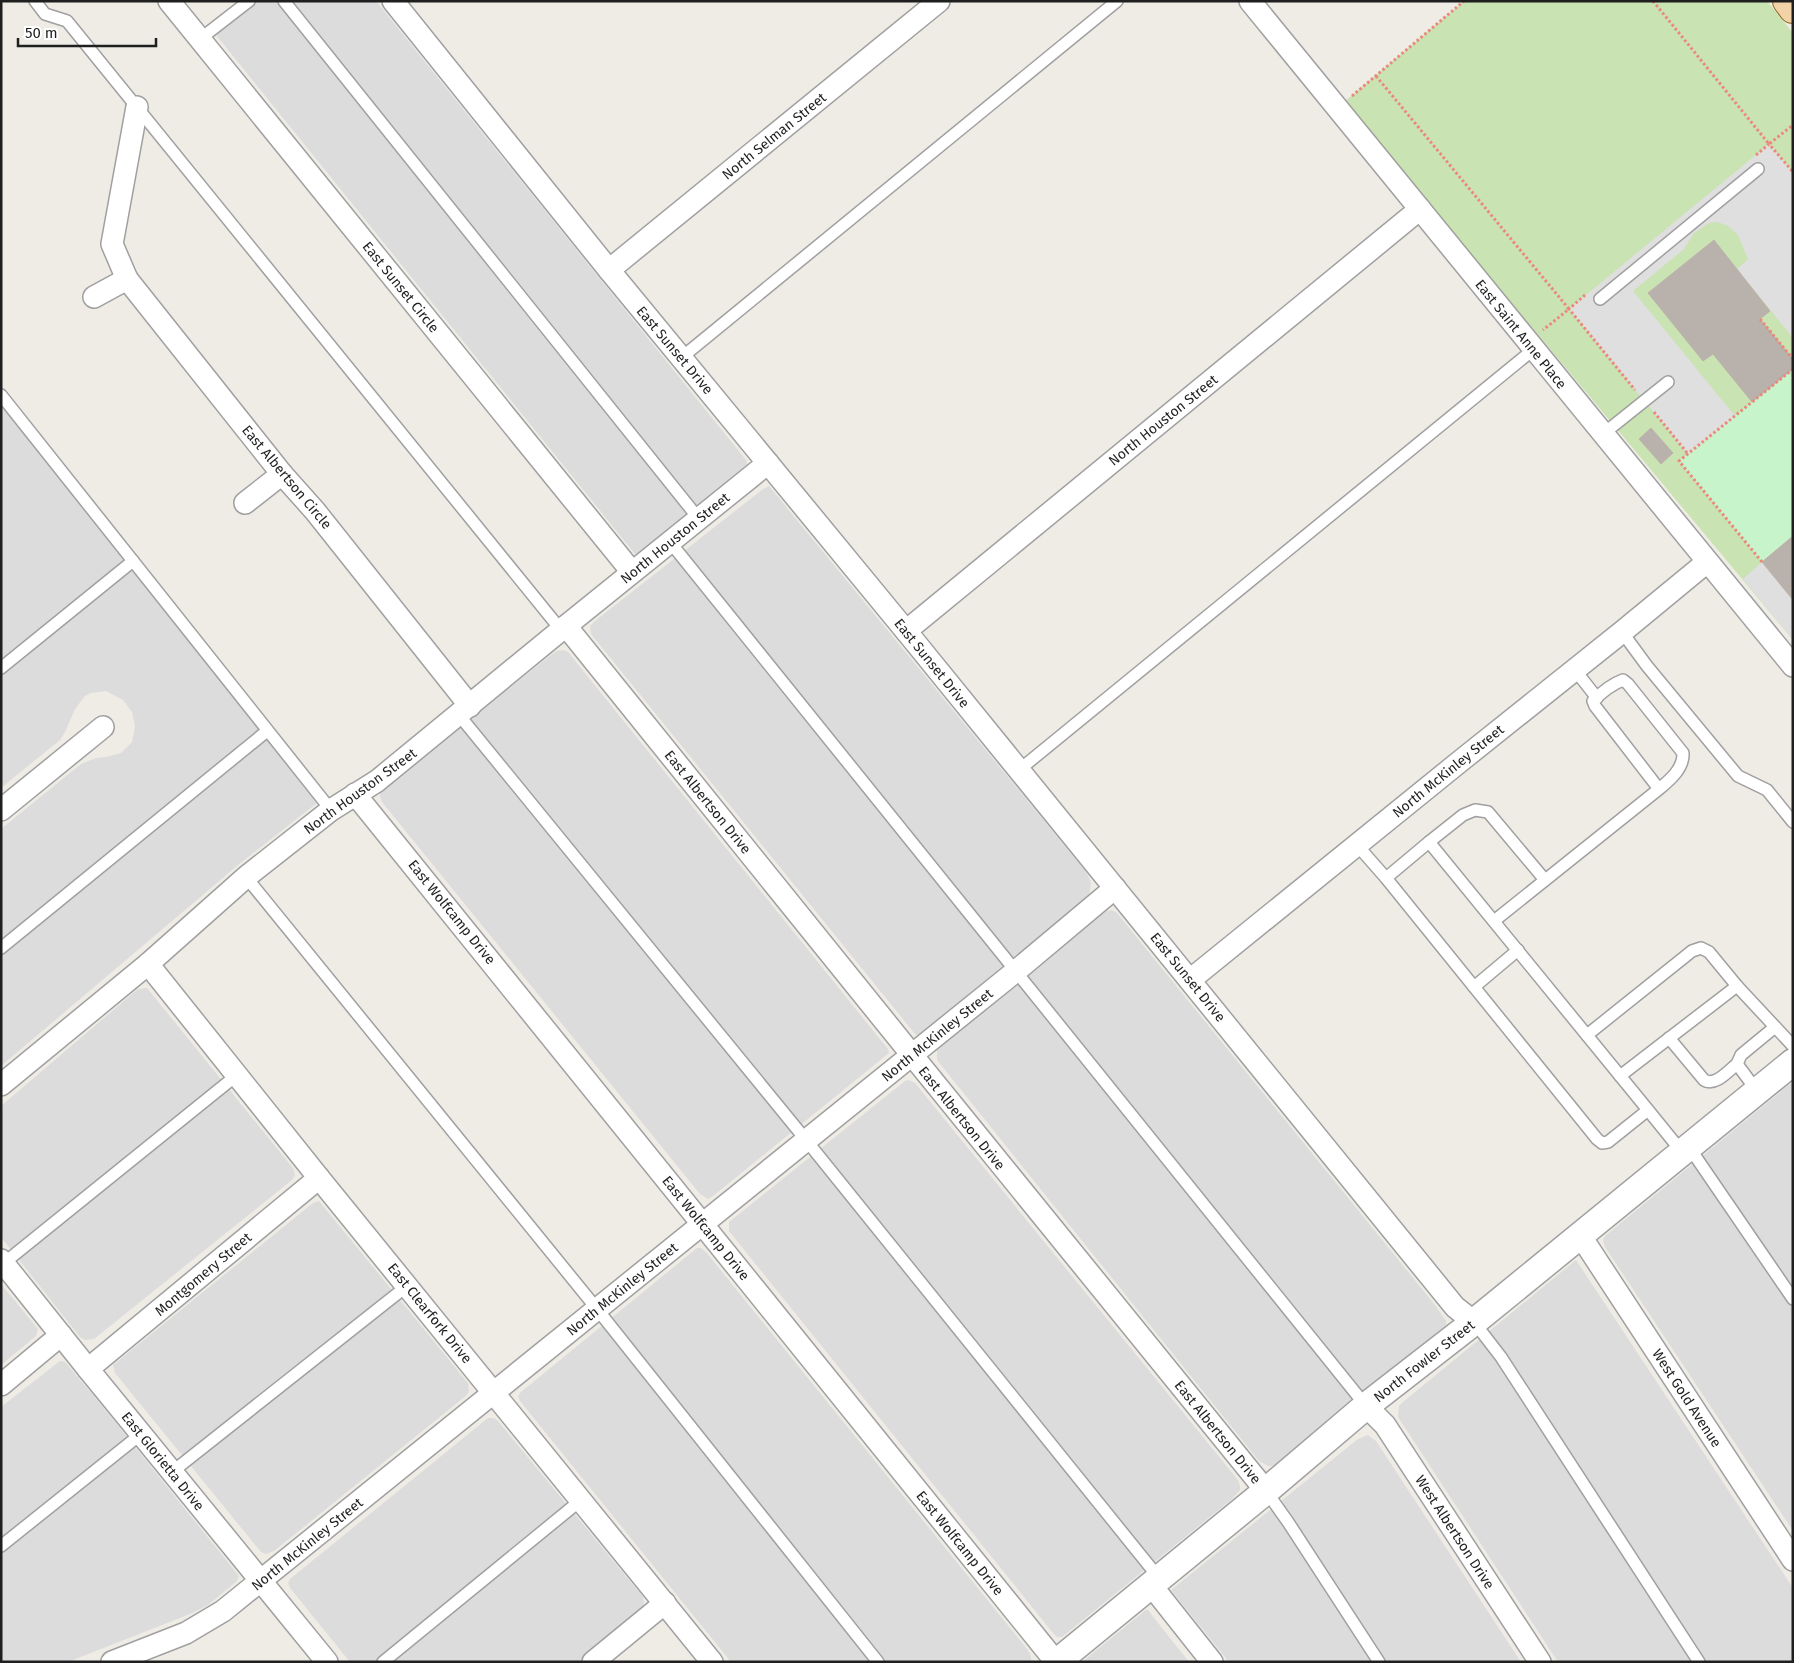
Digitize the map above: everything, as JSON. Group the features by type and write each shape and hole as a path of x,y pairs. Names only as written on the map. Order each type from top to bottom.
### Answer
{"main road":[{"path":"1787,1 1793,9"}],"street":[{"name":"East Sunset Circle","path":"169,1 632,572"},
{"name":"East Sunset Drive","path":"393,1 608,270 906,631 1455,1307 1474,1322"},
{"name":"North Selman Street","path":"608,270 939,1"},
{"name":"East Saint Anne Place","path":"1250,1 1420,209 1536,341 1603,434 1793,666"},
{"name":"East Albertson Circle","path":"137,107 112,244 127,279 282,474 315,510 464,710"},
{"name":"North Houston Street","path":"906,631 1420,209"},
{"path":"94,297 127,279"},
{"name":"North Houston Street","path":"1,1084 148,964 246,877 331,810 377,781 768,463"},
{"path":"245,503 282,474"},
{"name":"North McKinley Street","path":"1190,980 1707,562"},
{"name":"East Albertson Drive","path":"564,628 1266,1491"},
{"path":"1,810 103,727"},
{"name":"East Wolfcamp Drive","path":"355,794 1057,1662"},
{"name":"North McKinley Street","path":"112,1662 186,1633 223,1611 262,1581 1016,971 1115,888"},
{"name":"East Clearfork Drive","path":"148,964 712,1662"},
{"name":"North Fowler Street","path":"1057,1662 1266,1491 1366,1406 1474,1322 1793,1062"},
{"name":"Montgomery Street","path":"88,1369 319,1178"},
{"name":"West Gold Avenue","path":"1580,1235 1793,1560"},
{"name":"East Glorietta Drive","path":"3,1262 140,1434 327,1662"},
{"path":"1,1385 61,1335"},
{"name":"West Albertson Drive","path":"1366,1406 1385,1426 1540,1662"},
{"path":"1155,1582 1212,1662"},
{"path":"593,1662 665,1603"}],"lane":[{"path":"35,1 45,14 67,22 564,628"},
{"path":"200,40 248,1"},
{"path":"284,1 699,519"},
{"path":"681,358 1117,1"},
{"path":"1600,299 1758,169"},
{"path":"1019,770 1536,341"},
{"path":"1603,434 1668,382"},
{"path":"1,395 267,732 331,810"},
{"path":"670,542 1366,1406"},
{"path":"1,668 133,561"},
{"path":"1622,632 1647,666 1738,776 1767,790 1793,822"},
{"path":"1575,670 1597,698"},
{"path":"1494,921 1659,789 1681,766 1683,753 1628,684 1623,680 1617,682 1594,701 1595,706 1659,789"},
{"path":"464,710 1155,1582"},
{"path":"1,948 267,732"},
{"path":"1386,878 1464,815 1475,810 1488,812 1544,880"},
{"path":"1429,842 1648,1110 1685,1149 1793,1298"},
{"path":"1357,845 1386,878 1597,1140 1602,1143 1608,1142 1648,1110"},
{"path":"246,877 597,1309 878,1662"},
{"path":"1587,1035 1692,951 1701,948 1709,952 1737,986 1793,1046"},
{"path":"1474,987 1518,950"},
{"path":"1620,1076 1737,986"},
{"path":"1669,1038 1708,1083 1714,1082 1737,1064 1741,1055 1775,1027"},
{"path":"1737,1064 1757,1091"},
{"path":"3,1262 237,1075"},
{"path":"172,1472 407,1286"},
{"path":"1474,1322 1501,1358 1700,1662"},
{"path":"1,1546 140,1434"},
{"path":"1266,1491 1379,1662"},
{"path":"383,1662 581,1500"}],"path":[{"path":"1351,97 1464,1"},
{"path":"1653,1 1793,172"},
{"path":"1376,76 1688,454"},
{"path":"1755,156 1793,125"},
{"path":"1536,341 1591,291"},
{"path":"1760,319 1793,359"},
{"path":"1762,562 1679,461 1793,369"}],"shaded area":[{"path":"249,1 376,1 746,460 748,468 639,555 635,554 212,30"},
{"path":"1769,144 1793,172 1793,338 1737,269 1748,259 1738,235 1728,226 1717,222 1709,223 1693,234 1684,249 1633,291 1735,416 1688,454 1569,309"},
{"path":"1,395 322,799 238,865 1,1066 1,829 81,764 96,758 121,753 132,742 135,727 132,712 123,700 106,691 91,693 85,696 75,709 60,740 1,788"},
{"path":"769,486 1086,872 1091,882 1090,892 1085,901 921,1034 916,1035 911,1029 591,634 590,626 595,621"},
{"path":"1762,562 1793,600 1793,640 1743,579"},
{"path":"563,650 568,652 888,1049 889,1053 708,1199 700,1194 382,802 380,797 383,789 551,655"},
{"path":"1112,910 1117,913 1446,1321 1446,1325 1273,1466 1268,1466 1259,1461 937,1060 937,1049 1099,916"},
{"path":"147,988 293,1168 295,1175 292,1180 94,1339 85,1340 80,1337 1,1237 1,1106 138,989"},
{"path":"909,1080 915,1083 1238,1480 1240,1486 1240,1490 1232,1499 1062,1637 1057,1637 1053,1633 729,1231 729,1222 905,1081"},
{"path":"1790,1084 1793,1084 1793,1531 1605,1247 1603,1240 1605,1236"},
{"path":"319,1201 468,1383 469,1391 467,1395 274,1551 266,1554 261,1552 115,1373 113,1365 313,1203"},
{"path":"697,1248 701,1248 706,1252 1027,1649 1031,1656 1031,1662 731,1662 520,1401 518,1396 521,1392"},
{"path":"1576,1260 1793,1588 1793,1662 1558,1662 1398,1417 1399,1406 1403,1402"},
{"path":"1,1284 38,1329 36,1336 1,1365"},
{"path":"60,1361 65,1362 94,1396 239,1576 237,1581 208,1605 190,1614 68,1662 1,1662 1,1407"},
{"path":"488,1418 494,1418 498,1421 643,1597 644,1605 642,1611 578,1662 350,1662 290,1588 288,1583 290,1579"},
{"path":"1368,1435 1376,1441 1521,1662 1229,1662 1171,1590 1358,1439"},
{"path":"1147,1609 1189,1662 1082,1662"}],"green space":[{"path":"1464,1 1767,1 1793,33 1793,640 1344,102"},
{"path":"1793,369 1793,536 1762,562 1679,461"}],"building":[{"path":"1714,240 1770,311 1760,319 1793,359 1793,369 1752,402 1713,354 1703,361 1648,293"},
{"path":"1651,428 1673,453 1661,464 1639,439"},
{"path":"1793,536 1793,600 1762,562"}]}
